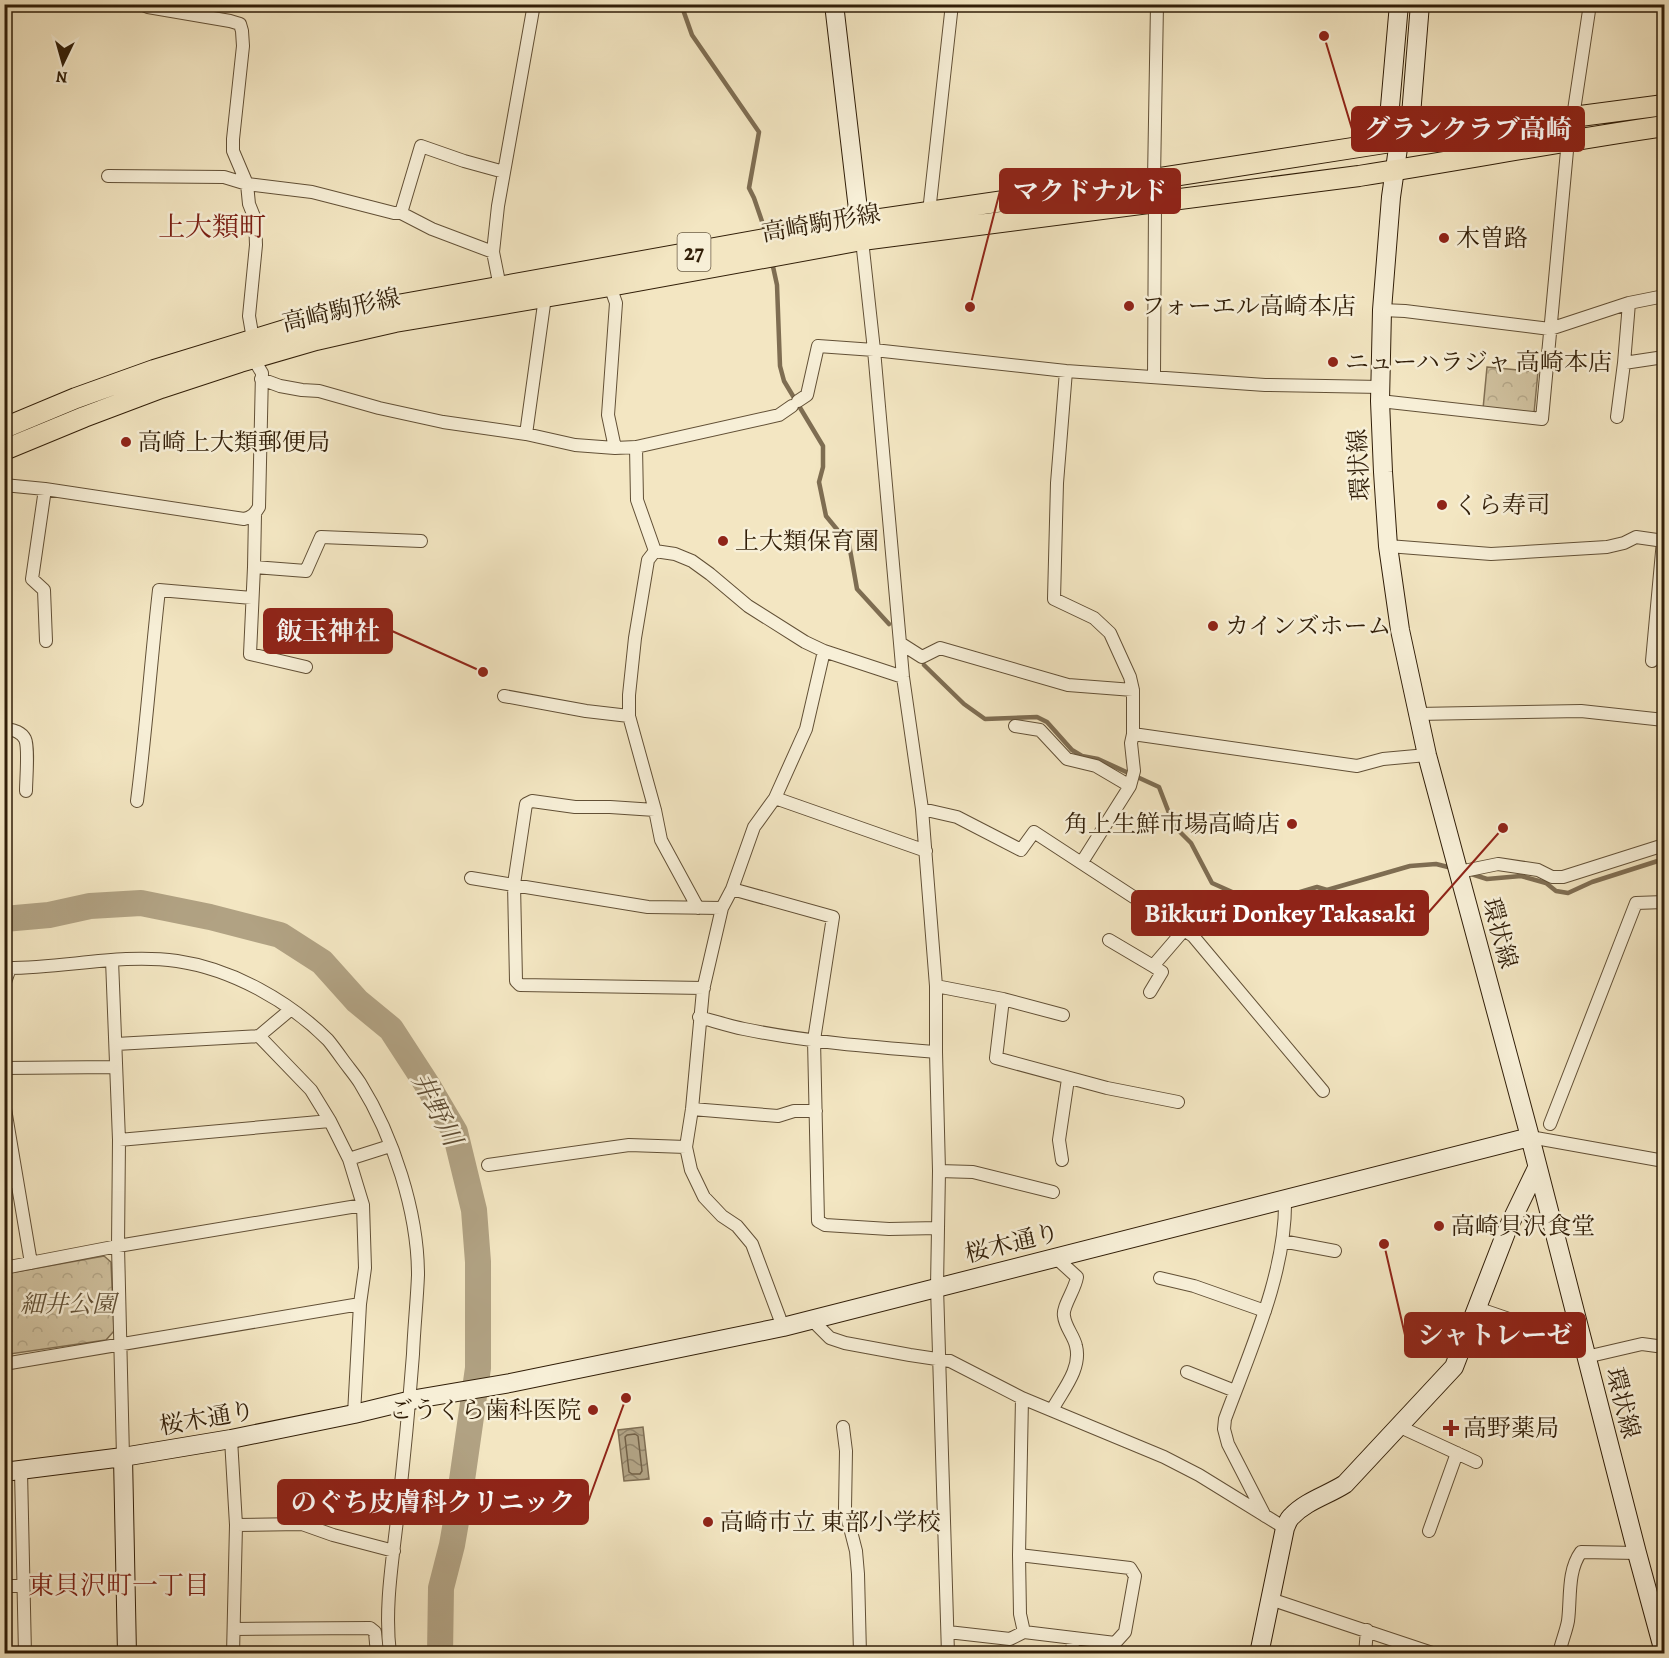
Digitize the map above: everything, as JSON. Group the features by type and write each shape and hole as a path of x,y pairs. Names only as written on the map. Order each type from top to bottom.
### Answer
{"main road":[{"name":"高崎駒形線","path":"4,428 76,398 154,370 253,349 316,340 395,322 610,286 861,231 929,212 1399,141 1665,105"},
{"name":"高崎駒形線","path":"4,450 161,388 311,322 500,286 861,231 1155,203 1394,170 1665,126"}],"street":[{"path":"4,485 244,519 255,514 259,507 262,373 253,349 249,316 256,245 255,219 249,204 246,184 233,152 243,46 240,24 141,4"},
{"path":"500,286 493,252 498,206 534,4"},
{"path":"834,4 874,350 903,677 922,808 936,986 939,1171 937,1287 948,1653"},
{"path":"929,212 952,4"},
{"path":"1154,179 1157,4"},
{"name":"環状線","path":"1399,4 1389,118 1399,141"},
{"name":"環状線","path":"1420,4 1411,116 1399,141 1394,170 1382,310 1381,394 1388,546 1400,630 1427,755 1665,1652"},
{"path":"1574,117 1590,4"},
{"path":"261,379 280,386 319,391 432,420 526,434 575,445 615,448 636,447 779,415 807,395 818,346 1066,371 1381,394 1542,419 1568,140"},
{"path":"401,213 422,146 464,162 504,172"},
{"path":"108,176 224,177 246,184 312,192 401,213 432,229 493,252"},
{"path":"1154,377 1155,203"},
{"path":"610,286 616,303 608,415 615,448"},
{"path":"1382,310 1550,329 1629,303 1665,296"},
{"path":"526,434 545,297"},
{"path":"1617,417 1629,303"},
{"path":"1624,363 1665,357"},
{"path":"1066,371 1057,483 1053,599 1094,618 1110,633 1130,677 1133,690 1131,743 1134,771 1130,786 1082,862"},
{"path":"636,447 637,501 656,551"},
{"path":"45,489 32,579 44,590 46,641"},
{"path":"255,514 250,654 306,667"},
{"path":"254,567 306,571 321,537 421,541"},
{"path":"1388,546 1491,554 1607,547 1636,537 1664,541 1660,622 1652,662"},
{"path":"656,551 675,554 692,561 747,606 805,642 824,651 903,677"},
{"path":"656,551 648,561 635,638 629,716 661,840 698,908"},
{"path":"137,801 159,590 252,598"},
{"path":"900,643 922,657 940,648 1068,685 1133,690"},
{"path":"783,1327 752,1244 737,1226 704,1197 691,1170 686,1147 692,1109 699,1017 722,908 732,889 754,827 775,798 806,729 824,651"},
{"path":"504,696 586,711 629,716"},
{"path":"1417,714 1581,711 1665,720"},
{"path":"1015,726 1040,730 1067,759 1096,766 1130,786"},
{"path":"4,728 16,731 25,737 26,791"},
{"path":"1133,734 1357,766 1383,759 1427,755"},
{"path":"775,798 926,851"},
{"path":"655,810 575,807 532,801 526,804 514,884 516,981 520,985 704,988"},
{"path":"922,808 957,817 1021,850 1034,832 1184,930 1192,936 1323,1091"},
{"path":"1459,872 1498,864 1538,870 1552,878 1563,877 1665,845"},
{"path":"471,878 648,907 722,908"},
{"path":"732,889 833,917 814,1040 818,1221 825,1225 889,1229 938,1228"},
{"path":"1550,1124 1636,903 1665,903"},
{"path":"1153,966 1184,930"},
{"path":"1109,940 1162,972 1150,992"},
{"path":"4,985 7,968 150,959 178,961 200,966 227,974 273,997 329,1041 359,1081 381,1123 403,1182 410,1205 416,1248 413,1399 389,1581 387,1634 390,1653"},
{"path":"112,960 119,1140 118,1246 127,1653"},
{"path":"936,986 1004,999 1063,1015"},
{"path":"1004,999 996,1058 1068,1079 1178,1102"},
{"path":"116,1044 259,1036 290,1010"},
{"path":"699,1017 743,1029 814,1040 936,1052"},
{"path":"259,1036 311,1090 330,1121 349,1160 363,1206 364,1268 354,1414"},
{"path":"4,1068 116,1067"},
{"path":"1062,1160 1059,1140 1068,1079"},
{"path":"4,1103 11,1182 32,1263"},
{"path":"692,1109 778,1116 794,1112 816,1111"},
{"path":"119,1140 330,1121"},
{"path":"1530,1137 1665,1161"},
{"name":"桜木通り","path":"13,1471 123,1457 231,1439 354,1414 413,1399 783,1327 1530,1137"},
{"path":"488,1165 629,1145 686,1147"},
{"path":"349,1160 390,1146"},
{"path":"1259,1653 1285,1528 1290,1517 1345,1484 1454,1367 1507,1230 1537,1168"},
{"path":"939,1171 972,1172 1053,1192"},
{"path":"1266,1517 1228,1444 1224,1429 1225,1419 1265,1311 1282,1241 1285,1198"},
{"path":"4,1268 118,1246 363,1206"},
{"path":"1282,1241 1335,1251"},
{"path":"1052,1410 1075,1371 1077,1353 1076,1343 1064,1317 1064,1309 1073,1293 1077,1277 1055,1257"},
{"path":"1160,1278 1194,1286 1265,1311"},
{"path":"4,1364 360,1304"},
{"path":"1477,1308 1585,1351 1642,1344 1665,1347"},
{"path":"812,1320 830,1338 845,1343 950,1361 1022,1398 1199,1475 1285,1528"},
{"path":"1187,1372 1235,1391"},
{"path":"1022,1398 1019,1555 1020,1614 1024,1632"},
{"path":"1398,1426 1476,1462"},
{"path":"843,1427 846,1451 844,1508 856,1551 860,1653"},
{"path":"231,1439 236,1525 233,1653"},
{"path":"1429,1531 1457,1453"},
{"path":"13,1471 23,1586 25,1653"},
{"path":"236,1525 302,1524 333,1535 394,1551"},
{"path":"1559,1653 1568,1624 1571,1579 1577,1557 1581,1552 1637,1553"},
{"path":"948,1632 1010,1639 1024,1632 1115,1643 1125,1632 1136,1576 1130,1568 1019,1555"},
{"path":"4,1586 23,1586"},
{"path":"1270,1599 1435,1653"},
{"path":"234,1629 369,1628 375,1632 377,1653"},
{"path":"1365,1653 1367,1630"},
{"path":"1071,1653 1074,1638"}],"green space":[{"path":"1487,367 1538,372 1534,413 1483,409"},
{"name":"細井公園","path":"104,1256 111,1262 114,1331 106,1340 10,1354 4,1274"}],"water":[{"path":"643,1427 649,1479 624,1481 618,1430"}],"waterway":[{"path":"681,4 692,35 759,132 749,188 766,233"},
{"path":"772,262 777,285 780,366 784,381 823,446 823,467 819,482 826,516 849,544 857,589 889,624"},
{"path":"924,665 964,704 985,719 1037,717 1047,722 1072,750 1082,756 1098,759 1159,787 1174,826 1191,843 1212,883 1259,904 1317,887 1327,890 1410,866 1436,864 1452,868"},
{"path":"1468,873 1487,879 1521,876 1546,883 1556,891 1568,893 1592,882 1664,859"},
{"name":"井野川","path":"4,919 49,915 90,906 141,903 210,917 280,935 322,962 357,1001 391,1029 428,1086 455,1132 474,1210 478,1262 478,1368 456,1522 441,1588 440,1654"}],"place":[{"name":"グランクラブ高崎","path":"1324,36"},
{"name":"木曽路","path":"1444,238"},
{"name":"フォーエル高崎本店","path":"1129,306"},
{"name":"マクドナルド","path":"970,307"},
{"name":"ニューハラジャ 高崎本店","path":"1333,362"},
{"name":"高崎上大類郵便局","path":"126,442"},
{"name":"くら寿司","path":"1442,505"},
{"name":"上大類保育園","path":"723,541"},
{"name":"カインズホーム","path":"1213,626"},
{"name":"飯玉神社","path":"483,672"},
{"name":"角上生鮮市場高崎店","path":"1292,824"},
{"name":"Bikkuri Donkey Takasaki","path":"1503,828"},
{"name":"高崎貝沢食堂","path":"1439,1226"},
{"name":"シャトレーゼ","path":"1384,1244"},
{"name":"のぐち皮膚科クリニック","path":"626,1398"},
{"name":"ごうくら歯科医院","path":"593,1410"},
{"name":"高野薬局","path":"1451,1428"},
{"name":"高崎市立 東部小学校","path":"708,1522"}],"district":[{"name":"上大類町","path":"212,227"},
{"name":"東貝沢町一丁目","path":"119,1585"}]}
